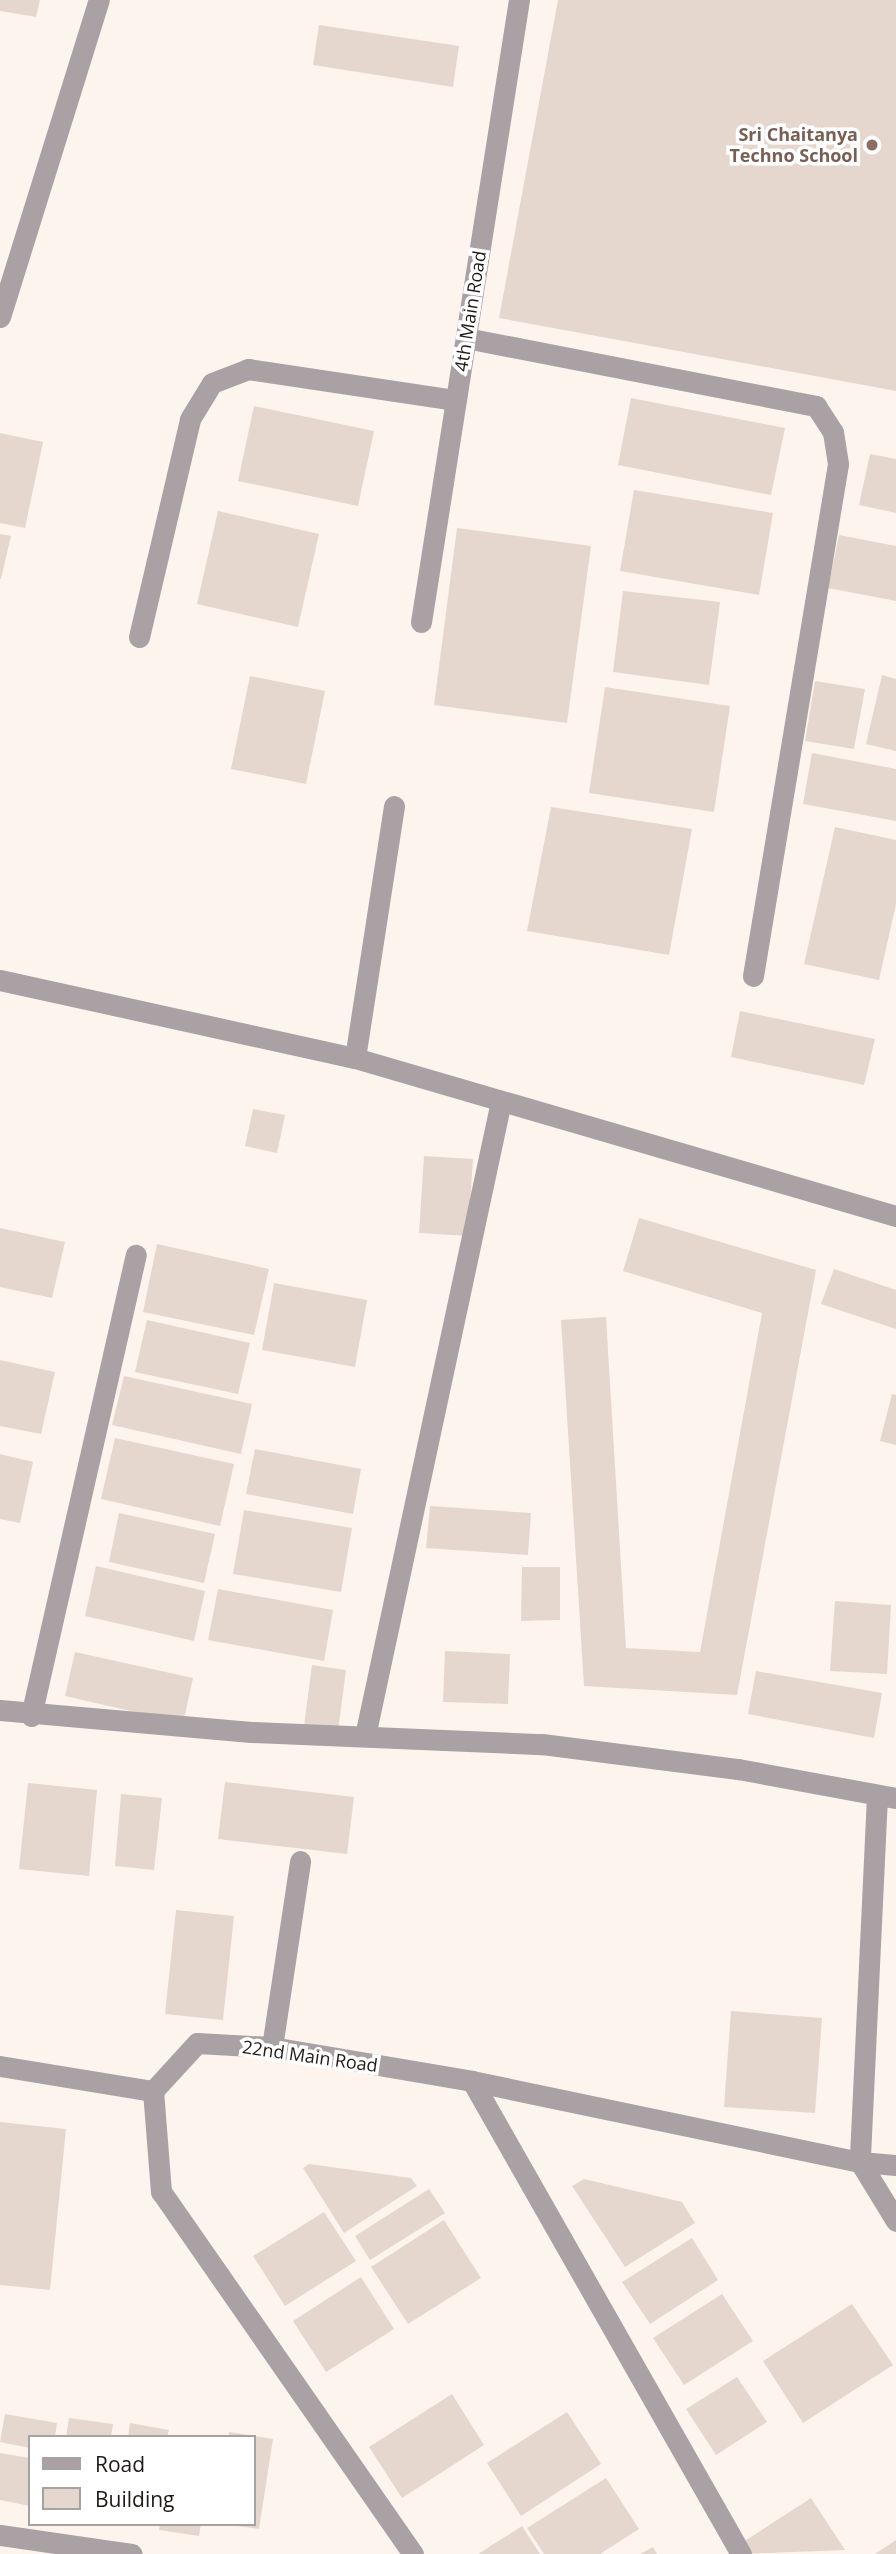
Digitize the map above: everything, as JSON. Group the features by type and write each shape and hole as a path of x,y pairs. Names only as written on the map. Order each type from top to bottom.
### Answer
{"street":[{"path":"0,317 99,0"},
{"name":"4th Main Road","path":"421,622 519,0"},
{"path":"466,338 816,406 833,432 838,464 753,976"},
{"path":"139,637 190,419 212,383 248,369 456,400"},
{"path":"355,1058 394,806"},
{"path":"0,980 355,1058 896,1216"},
{"path":"365,1736 502,1101"},
{"path":"31,1716 136,1255"},
{"path":"0,1710 31,1716 542,1744 738,1769 886,1797 860,2162 896,2221"},
{"path":"272,2047 300,1861"},
{"name":"22nd Main Road","path":"153,2091 197,2043 272,2047 472,2081 860,2162 896,2165"},
{"path":"0,2066 153,2091 160,2192 413,2554"},
{"path":"472,2081 741,2554"},
{"path":"0,2535 132,2554"}],"building":[{"path":"0,0 40,0 36,17 0,11"},
{"path":"558,0 896,0 896,391 499,318"},
{"path":"319,25 459,46 453,87 313,65"},
{"path":"631,398 785,428 771,495 618,465"},
{"path":"254,406 374,431 358,506 238,481"},
{"path":"0,433 43,442 25,528 0,523"},
{"path":"870,454 896,459 896,513 859,505"},
{"path":"634,490 773,513 759,595 620,571"},
{"path":"218,511 319,534 298,627 197,604"},
{"path":"457,528 591,546 567,723 434,705"},
{"path":"0,534 11,536 1,579 0,579"},
{"path":"839,535 896,546 896,601 828,588"},
{"path":"623,591 720,602 709,685 613,672"},
{"path":"882,675 896,679 896,751 866,744"},
{"path":"250,676 325,691 306,784 231,769"},
{"path":"815,681 865,689 854,749 805,741"},
{"path":"605,687 730,706 714,812 589,793"},
{"path":"812,753 896,769 896,821 803,804"},
{"path":"551,807 692,829 669,955 527,931"},
{"path":"835,827 896,840 896,904 879,980 804,964"},
{"path":"740,1011 875,1039 864,1085 731,1057"},
{"path":"253,1109 285,1115 277,1153 245,1146"},
{"path":"424,1156 473,1159 468,1236 419,1233"},
{"path":"639,1218 816,1270 737,1695 584,1686 561,1320 606,1317 626,1648 700,1652 762,1313 623,1271"},
{"path":"0,1228 65,1242 52,1298 0,1287"},
{"path":"157,1244 269,1269 254,1335 143,1312"},
{"path":"834,1269 896,1290 896,1329 821,1304"},
{"path":"274,1283 367,1300 355,1367 262,1350"},
{"path":"147,1320 250,1343 238,1394 135,1372"},
{"path":"0,1360 55,1372 41,1434 0,1426"},
{"path":"124,1376 252,1404 241,1454 112,1425"},
{"path":"892,1394 896,1395 896,1445 880,1441"},
{"path":"115,1438 234,1464 220,1526 101,1499"},
{"path":"255,1449 361,1469 353,1514 246,1494"},
{"path":"0,1454 33,1462 20,1523 0,1519"},
{"path":"430,1506 531,1513 528,1555 426,1548"},
{"path":"244,1510 352,1528 341,1592 233,1574"},
{"path":"119,1513 215,1534 204,1583 109,1562"},
{"path":"96,1566 205,1591 194,1641 85,1616"},
{"path":"522,1567 560,1567 560,1620 521,1621"},
{"path":"218,1589 333,1610 324,1661 208,1640"},
{"path":"835,1601 891,1605 887,1674 830,1671"},
{"path":"445,1651 510,1654 508,1704 443,1702"},
{"path":"75,1652 193,1678 183,1723 65,1696"},
{"path":"312,1665 346,1670 338,1731 304,1726"},
{"path":"756,1671 882,1693 874,1738 748,1714"},
{"path":"225,1782 354,1797 347,1854 218,1839"},
{"path":"28,1783 97,1790 89,1876 19,1869"},
{"path":"121,1794 162,1798 154,1870 115,1866"},
{"path":"176,1910 234,1916 223,2020 165,2014"},
{"path":"731,2011 822,2018 815,2113 724,2107"},
{"path":"0,2122 66,2129 50,2290 0,2285"},
{"path":"309,2164 411,2178 417,2186 344,2233 303,2168"},
{"path":"584,2179 682,2202 695,2223 625,2267 572,2186"},
{"path":"429,2189 445,2213 370,2260 355,2236"},
{"path":"324,2212 356,2261 285,2306 253,2256"},
{"path":"444,2220 481,2278 408,2324 371,2267"},
{"path":"692,2238 718,2280 650,2324 622,2282"},
{"path":"361,2277 394,2329 326,2372 293,2321"},
{"path":"722,2294 753,2341 684,2385 653,2338"},
{"path":"852,2304 893,2365 803,2423 763,2361"},
{"path":"737,2377 767,2422 716,2455 686,2409"},
{"path":"452,2394 484,2445 402,2498 369,2447"},
{"path":"567,2412 601,2464 521,2516 487,2463"},
{"path":"5,2414 57,2423 55,2435 28,2435 28,2448 0,2442"},
{"path":"69,2418 113,2424 111,2435 66,2435"},
{"path":"130,2423 169,2430 168,2435 128,2435"},
{"path":"256,2436 273,2439 259,2529 237,2526 256,2526"},
{"path":"0,2453 28,2458 28,2506 0,2500"},
{"path":"606,2478 639,2529 600,2554 544,2554 527,2528"},
{"path":"811,2498 845,2550 741,2554 737,2546"},
{"path":"160,2526 201,2526 199,2536 159,2530"},
{"path":"522,2526 540,2554 478,2554"},
{"path":"896,2540 896,2554 875,2554"},
{"path":"653,2547 657,2554 640,2554"}],"place":[{"name":"Sri Chaitanya Techno School","path":"872,145"}]}
